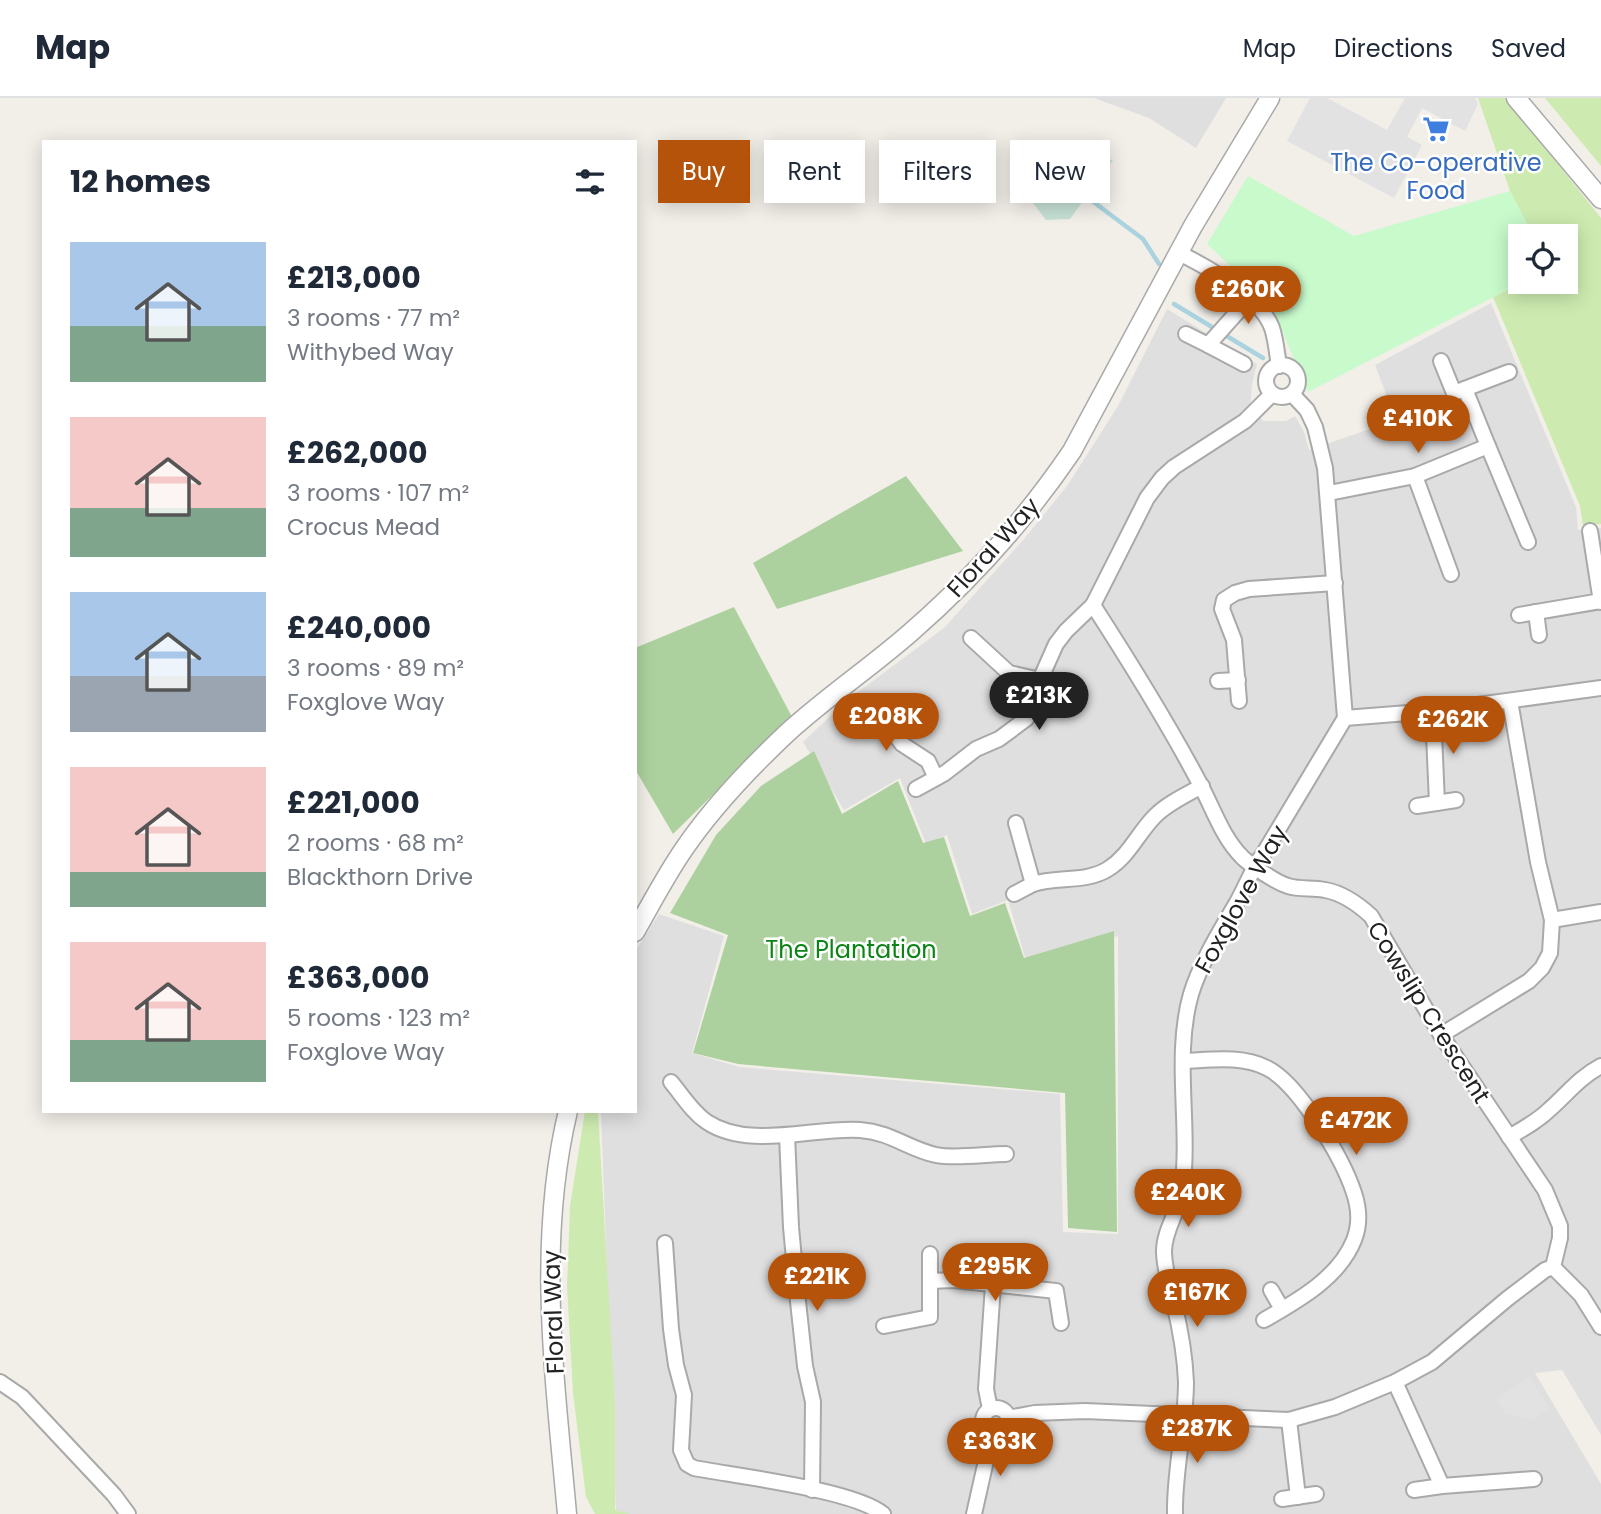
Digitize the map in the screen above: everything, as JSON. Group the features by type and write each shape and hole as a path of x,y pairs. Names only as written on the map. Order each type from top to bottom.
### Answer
{"street":[{"name":"Floral Way","path":"637,929 686,846 757,764 787,733 910,633 962,585 1001,545 1026,514 1072,451 1179,253 1270,98"},
{"path":"1516,98 1601,200"},
{"path":"1179,253 1218,274 1265,314 1271,327 1279,366"},
{"path":"1214,338 1249,299"},
{"path":"1186,334 1214,338 1244,364"},
{"path":"1441,360 1454,393 1509,372"},
{"path":"1288,366 1296,373 1297,386 1292,394 1282,397 1272,394 1267,386 1268,376 1273,368 1288,366"},
{"path":"1465,389 1528,542"},
{"path":"916,789 976,749 999,739 1026,719 1035,706 1040,680 1050,655 1066,631 1093,605 1147,498 1162,478 1174,467 1245,421 1272,394"},
{"path":"1292,394 1307,410 1315,426 1325,468 1345,718 1433,711 1601,688"},
{"path":"1329,493 1415,476 1488,446"},
{"path":"1415,476 1451,574"},
{"path":"1519,615 1601,602 1590,531"},
{"path":"1239,701 1234,640 1222,609 1224,600 1249,589 1335,583"},
{"name":"Cowslip Crescent","path":"1093,605 1202,786 1223,833 1244,858 1284,885 1324,890 1345,897 1371,916 1441,1035 1545,1190 1557,1216 1560,1238 1553,1267"},
{"path":"1536,612 1539,635"},
{"path":"971,638 1009,673 1040,680"},
{"path":"1218,681 1238,680"},
{"path":"1441,1035 1537,975 1550,953 1552,920 1538,862 1510,701"},
{"path":"872,703 902,744 928,761 936,778"},
{"path":"1433,711 1437,803"},
{"name":"Foxglove Way","path":"1175,1514 1186,1381 1178,1319 1164,1252 1165,1240 1182,1192 1185,1119 1183,1061 1191,997 1214,942 1248,883 1254,866 1345,718"},
{"path":"1014,894 1033,884 1056,878 1087,877 1108,869 1123,856 1165,807 1202,786"},
{"path":"1417,806 1456,800"},
{"path":"1016,823 1033,884"},
{"path":"1552,920 1601,912"},
{"path":"1183,1061 1251,1061 1284,1080 1299,1095 1351,1184 1358,1220 1352,1244 1315,1288 1264,1320"},
{"path":"1508,1137 1532,1124 1571,1087 1601,1066"},
{"path":"671,1082 696,1113 726,1131 787,1135 859,1130 888,1134 937,1155 1006,1154"},
{"name":"Floral Way","path":"567,1514 550,1301 550,1245 556,1171 568,1113"},
{"path":"787,1135 797,1292 813,1402 812,1490"},
{"path":"665,1243 671,1329 684,1395 682,1457 687,1464 694,1468 812,1490 872,1505 883,1514"},
{"path":"884,1326 930,1317 930,1254"},
{"path":"1008,1418 1035,1413 1085,1411 1289,1420 1335,1407 1395,1382 1432,1362 1507,1299 1545,1270 1553,1267 1581,1295 1601,1327"},
{"path":"930,1280 1056,1291 1060,1323"},
{"path":"990,1409 986,1389 993,1285"},
{"path":"1271,1290 1282,1309"},
{"path":"0,1382 22,1397 114,1495 128,1514"},
{"path":"1395,1382 1442,1486"},
{"path":"990,1409 1001,1409 1008,1418 1009,1423 1004,1431 992,1434 985,1429 982,1421 990,1409"},
{"path":"1289,1420 1298,1497"},
{"path":"974,1514 992,1434"},
{"path":"1414,1490 1534,1479"},
{"path":"1282,1499 1316,1494"}],"shaded area":[{"path":"1094,98 1226,98 1196,148 1149,118"},
{"path":"1310,98 1327,98 1387,130 1405,98 1475,98 1478,104 1465,131 1422,108 1407,137 1422,145 1394,198 1287,141"},
{"path":"1491,303 1576,507 1578,530 1601,528 1601,1435 1562,1370 1535,1373 1601,1484 1601,1514 616,1514 601,1113 637,1113 637,949 659,914 724,936 692,1053 739,1067 1060,1094 1063,1232 1118,1234 1118,936 1027,964 1008,900 972,914 947,835 926,844 900,778 844,810 803,742 846,701 944,628 1024,539 1067,486 1118,406 1167,309 1257,364 1250,410 1264,421 1286,421 1295,416 1304,432 1309,450 1396,420 1375,365"},
{"path":"1529,1377 1550,1408 1532,1420 1505,1413 1496,1400"}],"green space":[{"path":"1478,98 1505,98 1601,218 1601,524 1583,526 1580,506 1493,297 1508,290 1508,294 1578,294 1578,224 1527,224 1510,191"},
{"path":"1545,98 1601,98 1601,166"},
{"path":"1248,176 1354,236 1510,191 1527,224 1508,224 1508,290 1308,392 1271,304 1207,244"},
{"path":"1033,203 1082,203 1070,219 1046,220"},
{"path":"906,476 963,551 777,609 753,563"},
{"path":"734,607 792,717 673,834 637,772 637,647"},
{"name":"The Plantation","path":"814,751 842,814 898,781 923,843 944,837 970,916 1005,903 1024,958 1114,931 1117,1232 1068,1228 1065,1093 738,1064 693,1053 728,935 670,913 716,835 761,786"},
{"path":"585,1113 598,1113 615,1403 615,1510 631,1514 595,1514 586,1497 573,1393 567,1287 570,1206"}],"waterway":[{"path":"1095,203 1143,239 1159,264"},
{"path":"1174,304 1263,358"}],"place":[{"name":"The Co-operative Food","path":"1436,129"}]}
